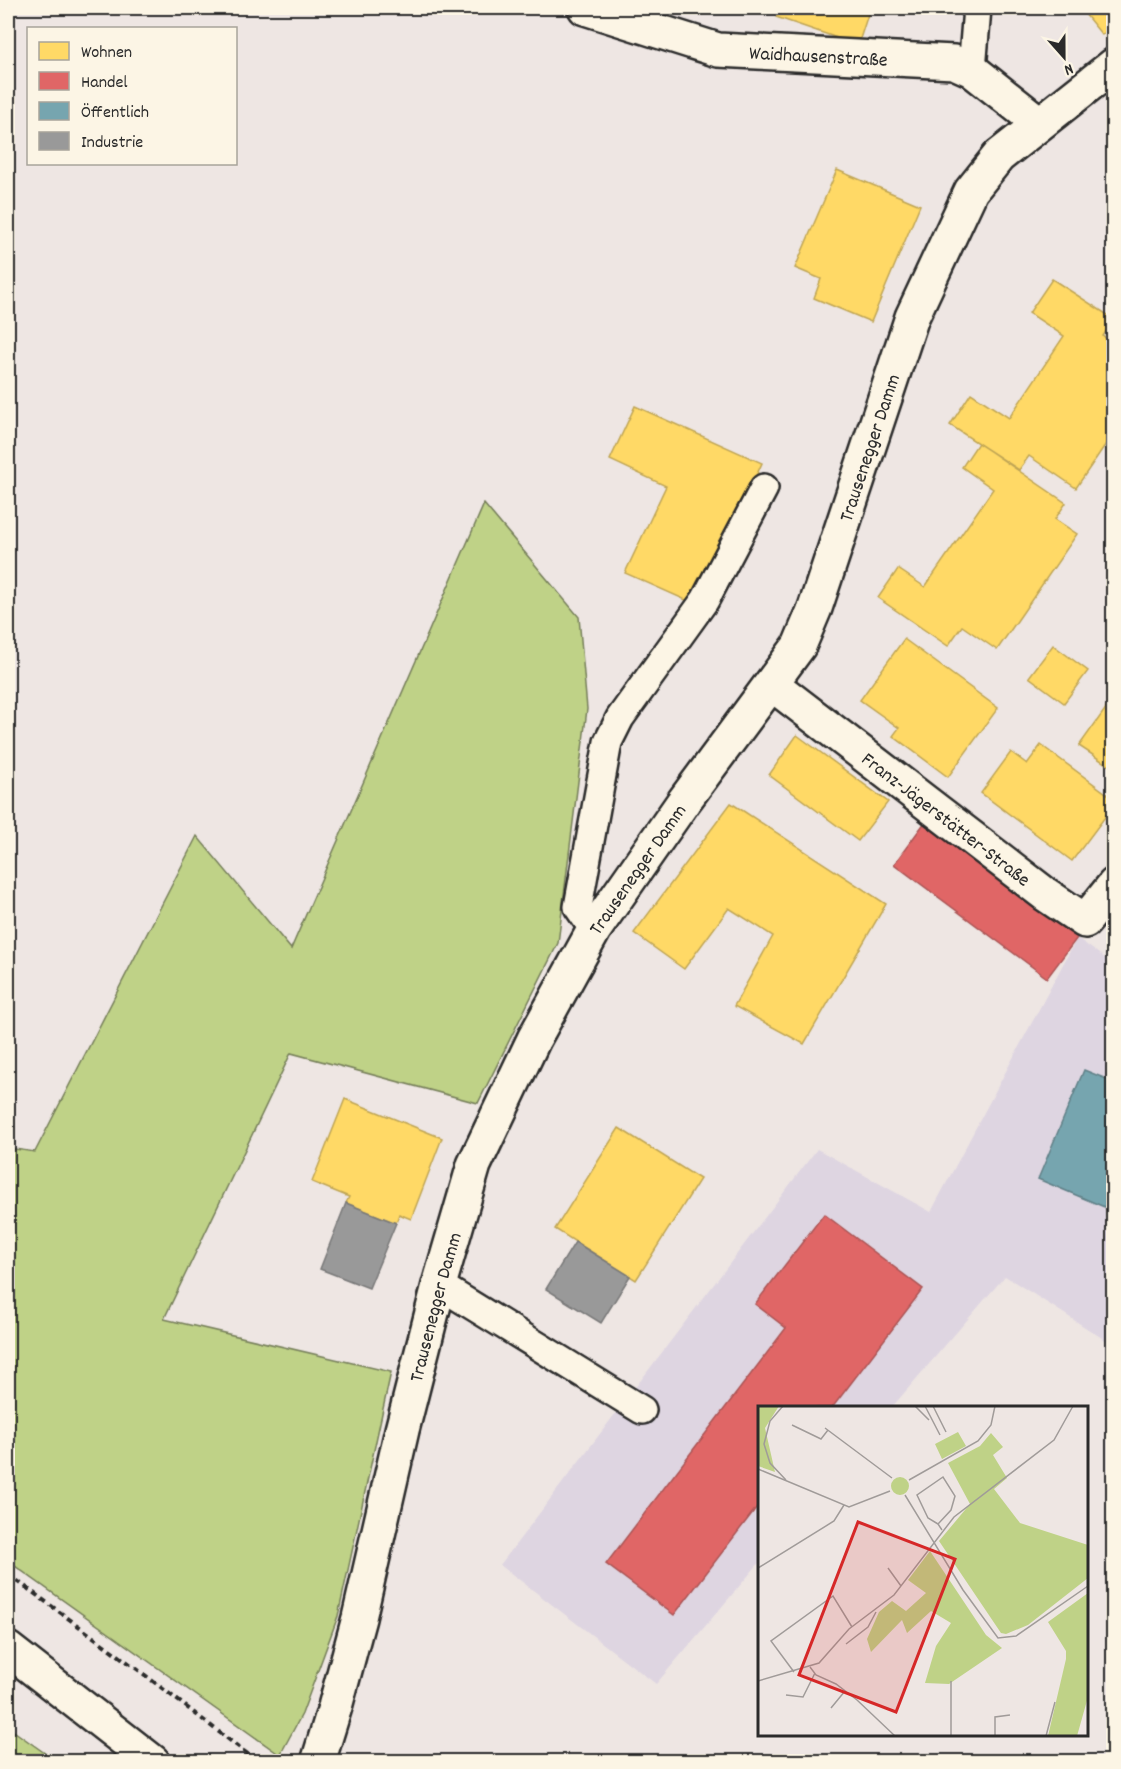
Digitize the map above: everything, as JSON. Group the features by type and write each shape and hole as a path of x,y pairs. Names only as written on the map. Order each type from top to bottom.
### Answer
{"street":[{"name":"Waidhausenstraße","path":"589,8 717,50 954,62 972,70 1039,123"},
{"name":"Trausenegger Damm","path":"318,1761 359,1618 402,1430 439,1284 474,1165 534,1039 594,930 684,801 773,685 799,646 814,608 912,318 971,191 999,156 1113,64"},
{"name":"Franz-Jägerstätter-Straße","path":"773,685 1045,894 1085,921 1113,885"},
{"path":"8,1649 153,1761"}],"lane":[{"path":"972,70 977,8"},
{"path":"594,930 578,907 608,742 620,718 705,600 764,488"},
{"path":"439,1284 642,1410"}],"path":[{"path":"8,1574 258,1761"}],"shaded area":[{"path":"1077,938 1113,964 1113,1345 1005,1276 893,1406 758,1406 758,1564 656,1684 500,1565 817,1149 931,1212"}],"green space":[{"path":"484,504 579,617 587,709 558,943 478,1103 291,1053 164,1319 391,1372 338,1616 302,1714 280,1755 8,1561 8,1148 35,1152 197,836 291,949"},
{"path":"8,1727 56,1761 8,1761"}],"building: Wohnen":[{"path":"779,8 870,8 858,45 776,17"},
{"path":"1080,8 1114,8 1114,25 1102,35"},
{"path":"837,170 920,205 871,322 814,298 821,279 795,268"},
{"path":"1052,279 1114,319 1103,336 1114,343 1114,432 1076,488 1029,456 1019,470 950,425 971,393 1009,418 1064,336 1029,313"},
{"path":"635,406 762,463 697,605 625,573 666,486 610,460"},
{"path":"978,443 1066,503 1055,519 1077,534 997,650 962,626 948,646 878,598 898,569 925,587 993,489 962,467"},
{"path":"904,639 998,708 948,777 893,736 899,728 860,700"},
{"path":"1053,645 1088,671 1064,703 1029,677"},
{"path":"1114,697 1114,769 1079,746"},
{"path":"797,735 888,802 858,841 769,775"},
{"path":"1041,745 1114,799 1114,805 1072,861 981,793 1011,752 1027,764"},
{"path":"731,803 886,904 804,1044 734,1006 773,936 729,908 684,969 634,933"},
{"path":"345,1099 442,1138 411,1219 399,1214 396,1223 346,1203 349,1197 312,1182"},
{"path":"619,1128 700,1179 636,1280 555,1229"}],"building: Handel":[{"path":"925,822 1077,938 1047,978 894,864"},
{"path":"824,1214 923,1289 834,1406 758,1406 758,1506 674,1615 606,1564 786,1328 755,1304"}],"building: Öffentlich":[{"path":"1084,1070 1114,1082 1114,1211 1038,1179"}],"building: Industrie":[{"path":"346,1203 396,1223 369,1288 320,1269"},
{"path":"575,1242 630,1276 601,1323 546,1289"}]}
